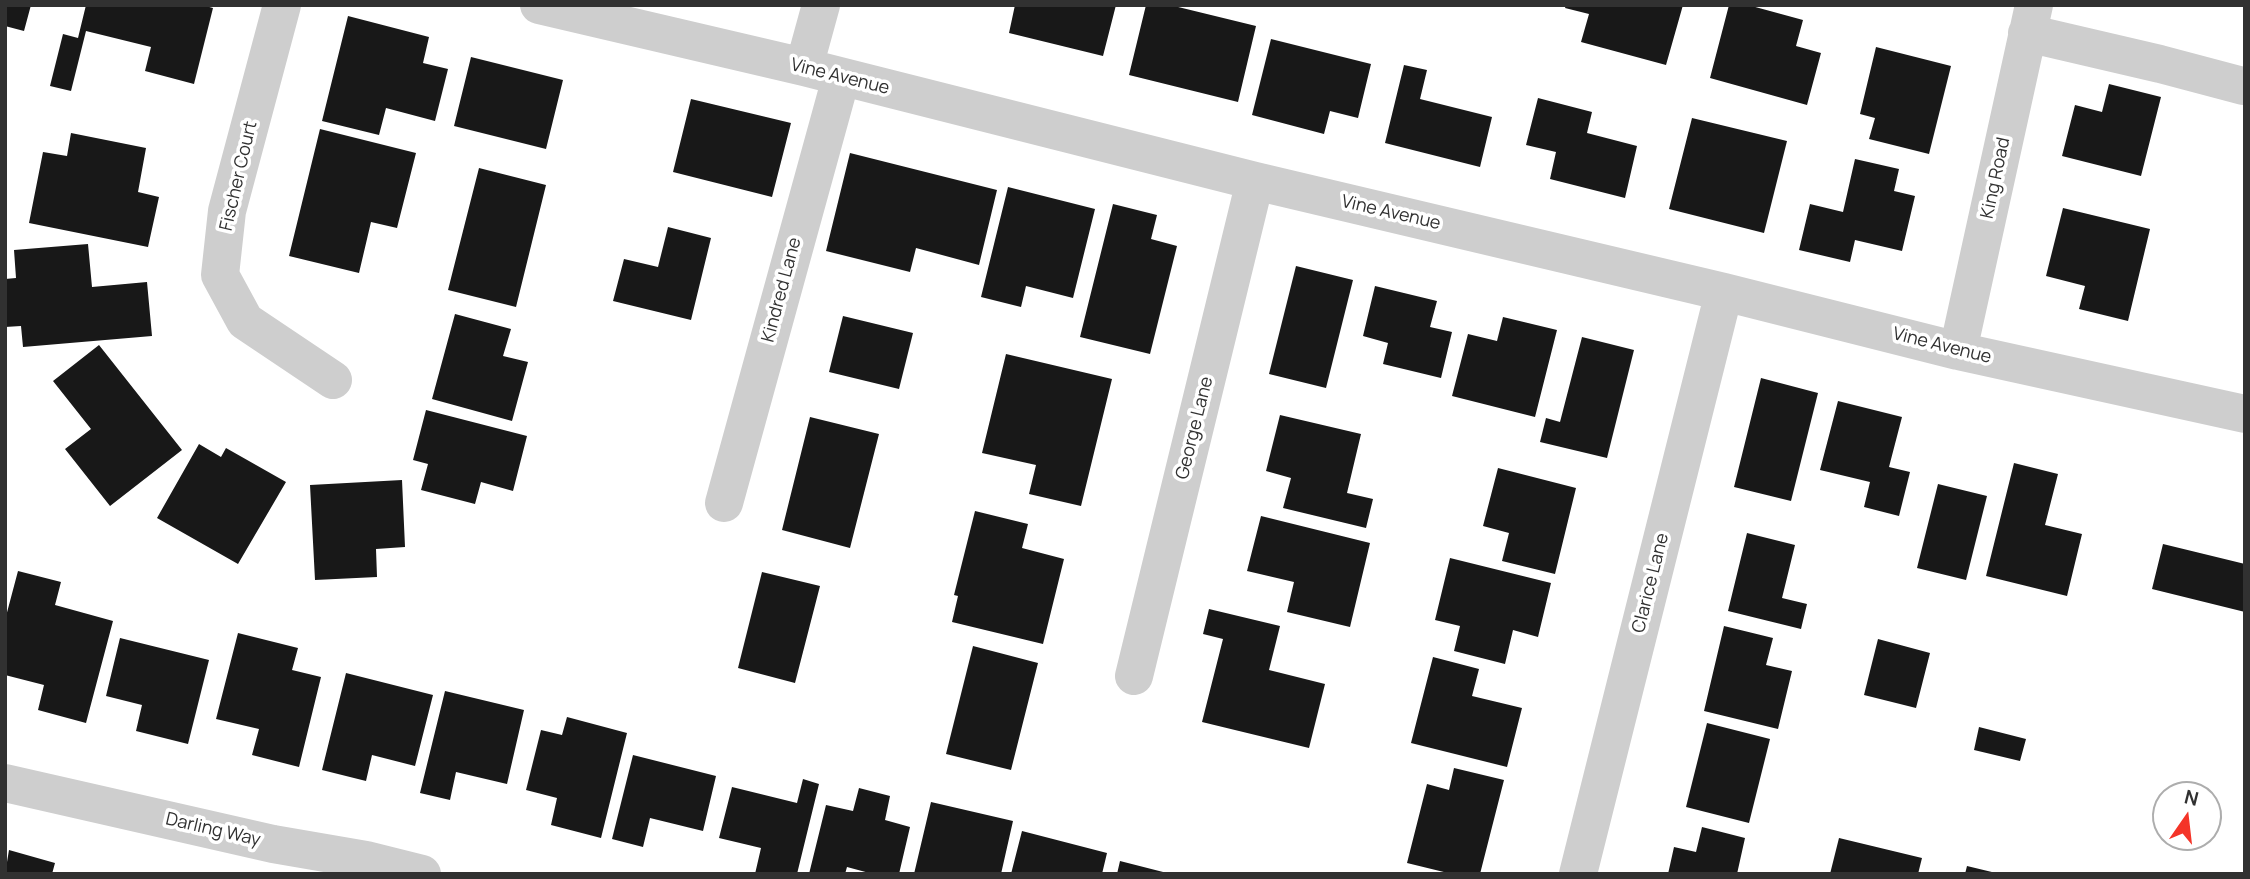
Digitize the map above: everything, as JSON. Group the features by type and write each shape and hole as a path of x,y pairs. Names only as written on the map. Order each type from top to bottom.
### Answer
{"street":[{"name":"Fischer Court","path":"282,5 228,211 220,275 245,321 333,380"},
{"name":"Vine Avenue","path":"539,5 804,67 1255,181 1724,292 1958,351 2245,414"},
{"path":"804,67 821,5"},
{"path":"2023,14 2160,64 2244,86"},
{"name":"King Road","path":"1958,351 2023,14"},
{"name":"Kindred Lane","path":"724,503 841,78"},
{"name":"George Lane","path":"1134,676 1255,181"},
{"name":"Clarice Lane","path":"1578,874 1724,292"},
{"name":"Darling Way","path":"5,783 272,844 366,860 422,874"}],"building":[{"path":"5,5 31,5 24,31 5,26"},
{"path":"86,5 202,5 213,8 194,84 145,71 151,47 86,31 71,91 50,86 63,34 78,38"},
{"path":"1015,5 1116,5 1103,56 1009,33"},
{"path":"1146,5 1170,5 1256,26 1238,102 1129,75"},
{"path":"1566,5 1683,5 1666,65 1581,42 1589,14 1565,8"},
{"path":"1729,5 1748,5 1803,20 1796,46 1821,53 1807,105 1710,78"},
{"path":"348,16 429,37 423,63 448,69 435,121 386,108 379,135 322,121"},
{"path":"1271,39 1371,64 1358,118 1330,111 1324,134 1252,115"},
{"path":"1876,47 1951,66 1929,154 1869,139 1875,118 1860,114"},
{"path":"471,57 563,80 546,149 454,126"},
{"path":"1404,65 1427,70 1420,99 1492,117 1480,167 1385,143"},
{"path":"2109,84 2161,97 2141,176 2062,156 2075,105 2102,112"},
{"path":"1538,98 1592,112 1587,133 1637,146 1625,198 1550,179 1556,152 1526,145"},
{"path":"691,99 791,123 772,197 673,172"},
{"path":"1692,118 1787,141 1764,233 1669,209"},
{"path":"320,129 416,153 397,228 371,222 359,273 289,256"},
{"path":"71,133 146,148 138,192 159,197 148,247 29,223 43,152 67,156"},
{"path":"850,153 997,190 979,265 916,248 910,272 826,251"},
{"path":"1855,159 1899,169 1894,191 1915,196 1902,251 1855,240 1850,262 1799,250 1810,204 1843,212"},
{"path":"479,168 546,185 516,307 448,290"},
{"path":"1008,187 1095,209 1073,298 1026,286 1021,307 981,297"},
{"path":"1113,204 1157,215 1151,239 1177,246 1150,354 1080,337"},
{"path":"2063,208 2150,229 2128,321 2079,309 2085,286 2046,276"},
{"path":"668,227 711,238 691,320 613,301 624,259 658,267"},
{"path":"88,244 92,287 147,282 152,336 23,347 21,326 5,327 5,279 16,278 14,250"},
{"path":"1296,266 1353,280 1326,388 1269,374"},
{"path":"1375,286 1437,301 1430,327 1452,332 1441,378 1383,364 1388,343 1363,336"},
{"path":"455,314 511,329 503,356 528,362 512,421 432,399"},
{"path":"843,316 913,333 899,389 829,372"},
{"path":"1503,317 1557,330 1535,417 1452,396 1468,334 1497,341"},
{"path":"1582,337 1634,350 1607,458 1540,442 1546,418 1560,422"},
{"path":"99,345 182,450 110,506 65,449 91,429 53,381"},
{"path":"1006,354 1112,379 1081,506 1029,494 1036,465 982,453"},
{"path":"1761,378 1818,393 1791,501 1734,487"},
{"path":"1838,401 1902,417 1889,467 1910,472 1899,516 1864,507 1870,482 1820,470"},
{"path":"426,410 527,436 513,491 481,482 475,504 421,490 428,464 413,460"},
{"path":"1280,415 1361,434 1347,493 1373,499 1366,528 1283,508 1291,478 1266,471"},
{"path":"810,417 879,434 850,548 782,530"},
{"path":"199,444 221,457 226,448 286,482 238,564 157,518"},
{"path":"2014,463 2058,474 2045,525 2082,534 2067,596 1986,576"},
{"path":"1498,468 1576,488 1555,574 1502,561 1509,533 1483,526"},
{"path":"402,480 405,547 376,549 377,577 315,580 310,485"},
{"path":"1938,484 1987,496 1966,580 1917,568"},
{"path":"975,511 1028,524 1022,548 1064,559 1043,644 952,622 958,596 954,595"},
{"path":"1261,516 1370,543 1350,627 1287,612 1294,582 1247,571"},
{"path":"1747,533 1795,545 1782,598 1807,604 1801,629 1728,611"},
{"path":"2163,544 2245,564 2245,612 2152,589"},
{"path":"1450,558 1551,583 1538,637 1513,630 1505,664 1454,651 1460,626 1435,620"},
{"path":"18,571 61,582 55,605 113,621 86,723 38,710 44,685 5,675 5,620"},
{"path":"762,572 820,586 795,683 738,668"},
{"path":"1209,609 1280,626 1269,670 1325,684 1309,748 1202,722 1223,639 1203,634"},
{"path":"1724,626 1773,638 1766,665 1792,671 1778,729 1704,711"},
{"path":"238,633 298,648 292,670 321,677 299,767 252,755 259,729 216,719"},
{"path":"120,638 209,660 188,744 136,731 142,705 106,696"},
{"path":"1878,639 1930,653 1916,708 1864,695"},
{"path":"973,646 1038,663 1011,770 946,754"},
{"path":"1433,657 1479,669 1472,696 1522,708 1507,767 1411,743"},
{"path":"346,673 433,695 415,766 372,755 366,781 322,770"},
{"path":"445,691 524,710 507,784 456,772 450,800 420,793"},
{"path":"567,717 627,733 601,838 551,825 557,798 526,790 541,730 562,735"},
{"path":"1707,723 1770,739 1749,823 1686,807"},
{"path":"1979,727 2026,739 2020,761 1974,750"},
{"path":"633,755 716,776 703,831 650,818 643,847 612,839"},
{"path":"1454,768 1504,780 1480,874 1452,874 1407,863 1427,784 1449,790"},
{"path":"803,779 819,784 797,874 755,874 761,848 719,838 732,787 797,803"},
{"path":"859,788 890,796 885,820 910,827 899,874 873,874 847,867 845,874 809,874 826,805 853,811"},
{"path":"931,802 1013,821 1001,874 914,874"},
{"path":"1702,827 1745,838 1737,874 1668,874 1674,847 1696,852"},
{"path":"1022,831 1107,853 1102,874 1011,874"},
{"path":"1839,838 1922,858 1918,874 1830,874"},
{"path":"9,850 55,863 52,874 5,874"},
{"path":"1120,861 1167,873 1167,874 1117,874"},
{"path":"1967,866 1996,873 1965,874"}]}
